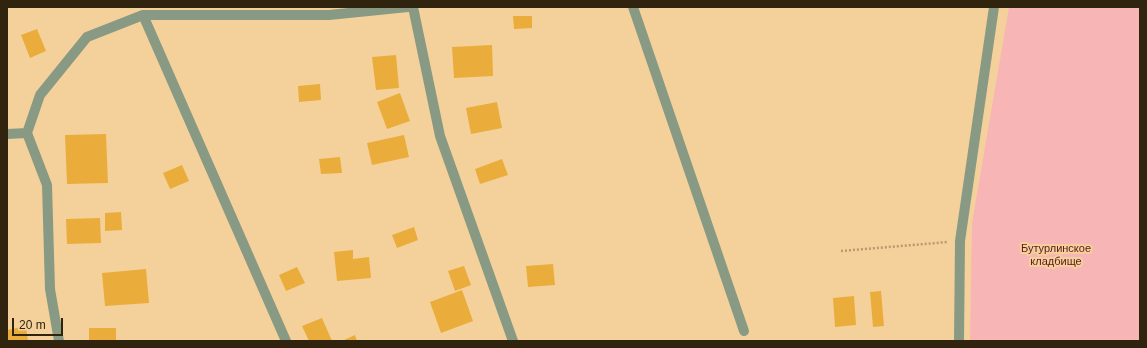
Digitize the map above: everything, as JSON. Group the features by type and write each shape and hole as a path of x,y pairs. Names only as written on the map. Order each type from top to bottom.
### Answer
{"lane":[{"path":"59,341 50,289 47,185 27,134 40,95 87,37 143,15 330,11 408,7"},
{"path":"413,7 440,136 513,341"},
{"path":"633,7 744,331"},
{"path":"960,341 960,241 994,7"},
{"path":"143,15 286,341"},
{"path":"7,134 27,134"}],"path":[{"path":"841,251 960,241"}],"green space":[{"name":"Бутурлинское кладбище","path":"1009,7 1140,7 1140,341 970,341 972,223"}],"building":[{"path":"513,16 532,16 532,28 514,29"},
{"path":"37,29 46,51 30,58 21,35"},
{"path":"492,45 493,76 454,78 452,47"},
{"path":"396,55 399,88 376,90 372,57"},
{"path":"320,84 321,100 299,102 298,86"},
{"path":"400,93 410,121 387,129 377,102"},
{"path":"497,102 502,128 471,134 466,108"},
{"path":"106,134 108,183 67,184 65,135"},
{"path":"404,135 409,157 372,165 367,143"},
{"path":"340,157 342,173 321,174 319,159"},
{"path":"502,159 508,175 480,184 475,169"},
{"path":"182,165 189,181 170,189 163,173"},
{"path":"121,212 122,230 105,231 105,213"},
{"path":"100,218 101,243 67,244 66,219"},
{"path":"414,227 418,240 397,248 392,235"},
{"path":"353,250 353,259 369,257 371,278 337,281 334,252"},
{"path":"553,264 555,285 528,287 526,266"},
{"path":"464,266 471,285 455,291 448,271"},
{"path":"297,267 305,283 286,291 279,275"},
{"path":"146,269 149,303 105,306 102,273"},
{"path":"462,290 473,321 441,333 430,302"},
{"path":"881,291 884,326 873,327 870,292"},
{"path":"854,296 856,325 835,327 833,298"},
{"path":"322,318 332,341 309,341 302,326"},
{"path":"26,326 28,341 7,341 7,330"},
{"path":"89,328 116,328 116,341 89,341"},
{"path":"355,335 357,341 342,341"}]}
